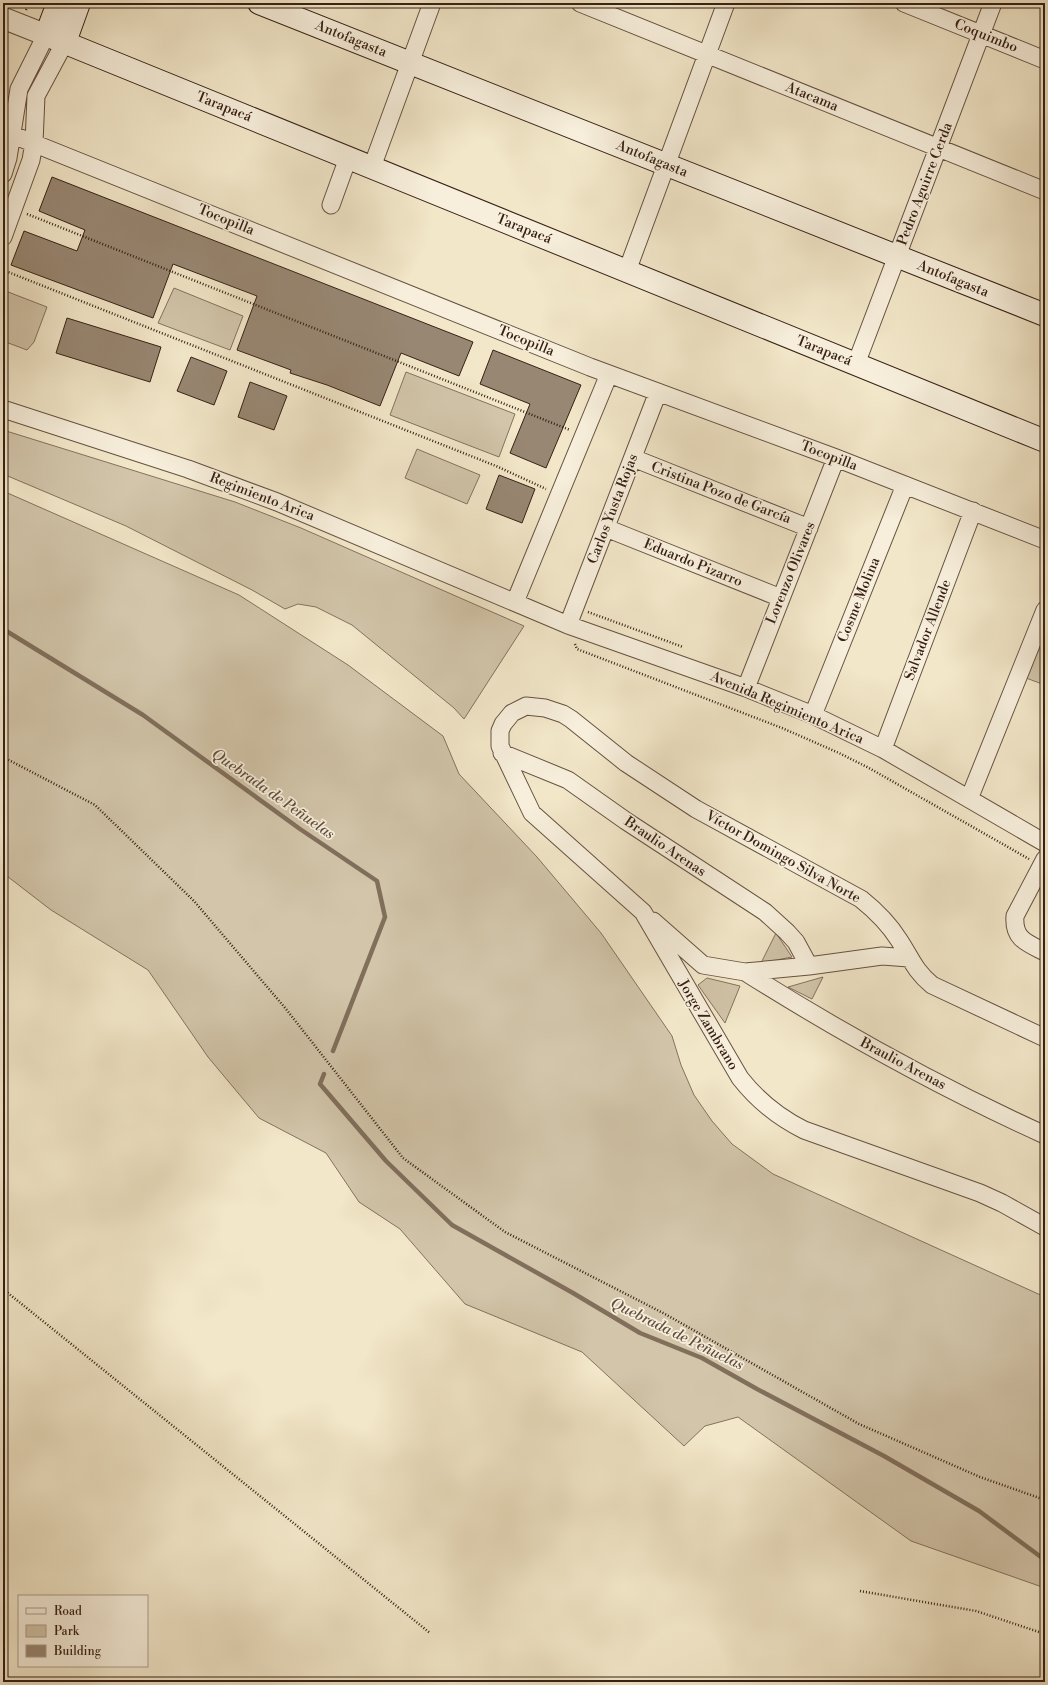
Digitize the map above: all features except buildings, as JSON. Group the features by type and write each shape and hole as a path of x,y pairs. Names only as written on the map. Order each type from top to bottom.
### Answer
{"main road":[{"path":"55,39 58,3"},
{"path":"55,39 79,3"},
{"name":"Antofagasta","path":"259,3 1045,315"},
{"name":"Tarapacá","path":"55,39 1045,441"}],"street":[{"path":"372,167 432,3"},
{"name":"Atacama","path":"580,3 1045,191"},
{"path":"627,271 726,3"},
{"name":"Coquimbo","path":"904,3 1045,60"},
{"name":"Pedro Aguirre Cerda","path":"856,364 993,3"},
{"name":"Tarapacá","path":"3,18 55,39"},
{"path":"3,174 8,158 7,132 19,89 55,39"},
{"path":"3,237 31,160 34,143 36,96 55,39"},
{"name":"Tocopilla","path":"7,132 609,374 836,458 1045,540"},
{"path":"331,205 348,158"},
{"path":"515,602 609,374"},
{"name":"Carlos Yusta Rojas","path":"568,625 658,392"},
{"name":"Regimiento Arica","path":"3,409 188,469 270,499 482,590 515,602"},
{"name":"Cristina Pozo de García","path":"633,458 809,528"},
{"name":"Lorenzo Olivares","path":"746,688 836,458"},
{"name":"Cosme Molina","path":"813,715 905,485"},
{"name":"Salvador Allende","path":"883,749 973,511"},
{"name":"Eduardo Pizarro","path":"606,528 781,598"},
{"name":"Avenida Regimiento Arica","path":"515,602 568,625 746,688 813,715 883,749 969,799 1044,840"},
{"path":"969,799 1045,610"},
{"name":"Jorge Zambrano","path":"526,706 512,713 503,724 499,739 502,753 532,813 643,912 740,1078 758,1100 780,1117 804,1130 980,1193 1002,1203 1045,1227"},
{"name":"Víctor Domingo Silva Norte","path":"526,706 554,710 571,719 626,763 696,809 861,899 892,929 917,971 932,985 1045,1038"},
{"name":"Braulio Arenas","path":"502,753 568,780 626,821 765,912 796,942 809,966"},
{"path":"1043,863 1015,916 1014,923 1019,937 1025,942 1045,952"},
{"path":"643,912 703,966 745,972 809,966 882,956 909,958"},
{"path":"683,982 703,966"},
{"name":"Braulio Arenas","path":"745,972 811,1013 905,1066 1045,1135"}],"path":[{"path":"14,208 584,435"},
{"path":"3,270 496,466 560,495"},
{"path":"568,625 576,649 782,728 839,752 1043,863"},
{"path":"3,757 95,805 194,901 286,1009 403,1158 505,1232 665,1314 859,1424 980,1477 1045,1500"},
{"path":"3,1289 430,1633"},
{"path":"860,1591 976,1611 1045,1634"}],"green space":[{"path":"174,288 243,316 230,350 158,323"},
{"path":"3,290 47,307 34,342 27,350 3,341"},
{"path":"406,372 515,414 499,457 390,415"},
{"path":"3,430 235,502 301,528 524,626 464,719 454,708 352,625 316,607 298,604 285,609 252,590 126,526 3,474"},
{"path":"417,449 480,475 467,504 405,478"},
{"name":"Quebrada de Peñuelas","path":"3,491 239,595 348,665 443,736 459,774 537,857 601,933 672,1036 681,1065 694,1095 712,1121 732,1144 773,1174 1045,1297 1045,1588 911,1541 738,1417 705,1426 684,1446 582,1352 465,1304 400,1229 359,1202 326,1153 259,1118 208,1057 148,970 51,910 3,873"},
{"path":"1042,639 1045,640 1045,685 1026,678"},
{"path":"776,933 792,957 761,963"},
{"path":"823,977 812,999 788,987"},
{"path":"707,978 740,986 725,1023 698,985"}],"waterway":[{"name":"Quebrada de Peñuelas","path":"3,629 143,715 300,829 377,881 385,917 333,1051"},
{"name":"Quebrada de Peñuelas","path":"324,1074 320,1084 386,1161 452,1225 573,1293 640,1333 702,1358 757,1389 884,1456 979,1511 1045,1560"}]}
